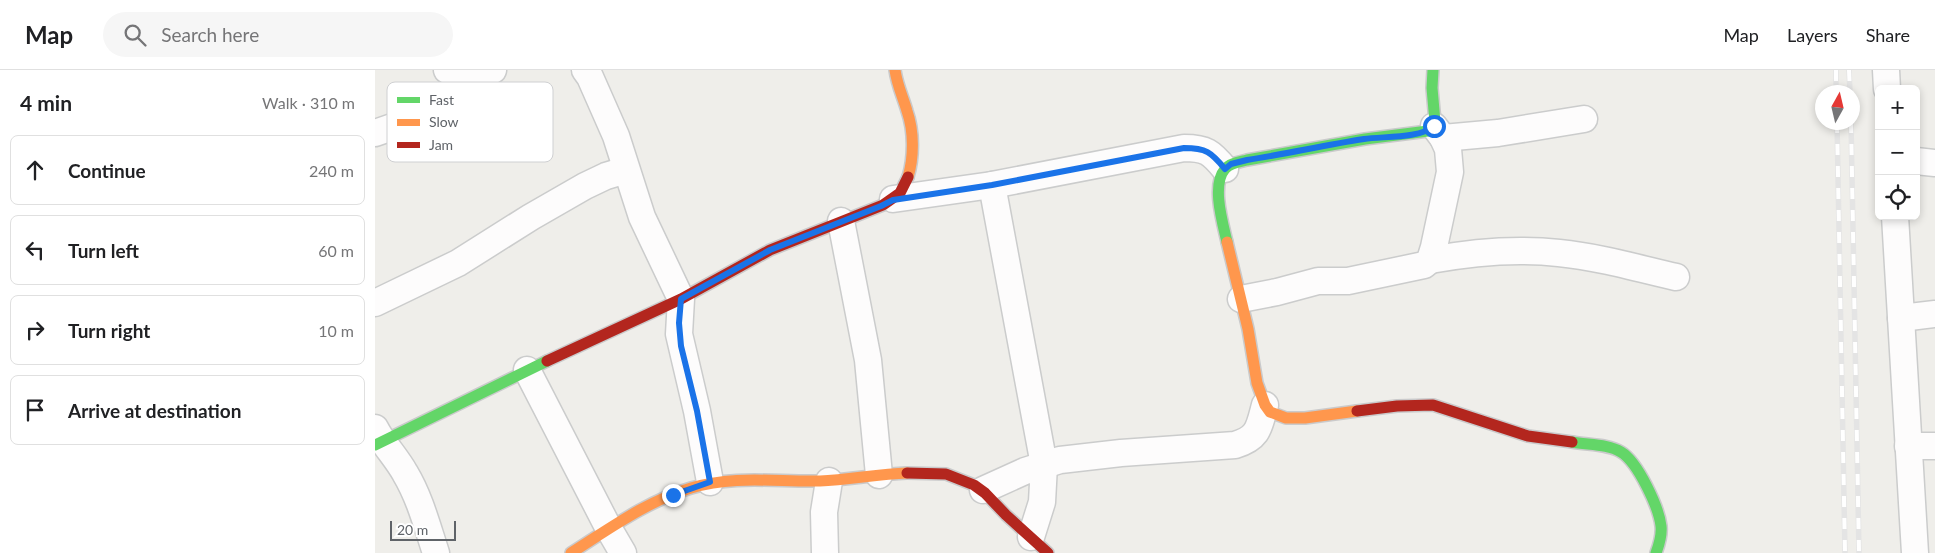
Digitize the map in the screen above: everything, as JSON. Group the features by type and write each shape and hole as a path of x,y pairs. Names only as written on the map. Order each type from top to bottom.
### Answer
{"street":[{"path":"447,70 467,82"},
{"path":"473,82 493,70"},
{"path":"585,70 616,136 643,217 681,299 680,340 697,411 710,482"},
{"path":"893,200 900,193 909,173 911,155 911,134 907,112 899,92 895,70"},
{"path":"1430,260 1440,226 1450,178 1449,158 1438,132 1435,116 1432,88 1433,70"},
{"path":"1886,70 1887,85"},
{"path":"1584,119 1497,133 1428,131 1365,139 1247,160 1231,164 1225,169 1219,189 1219,203 1241,299 1257,383 1265,405 1270,412 1286,418 1305,418 1397,406 1433,405 1529,436 1612,448 1623,453 1636,467 1647,490 1661,526 1656,553"},
{"path":"375,133 387,129"},
{"path":"436,553 416,493 405,472 377,438 681,299 770,250 893,200 992,185 1184,148 1198,148 1208,151 1225,169"},
{"path":"1920,161 1935,163"},
{"path":"375,303 458,263 585,186 606,176 626,170"},
{"path":"992,185 1044,465 1040,545"},
{"path":"1895,220 1915,553"},
{"path":"841,221 868,360 879,475"},
{"path":"1241,299 1277,292 1318,280 1348,281 1424,265 1430,260 1500,250 1591,257 1676,277"},
{"path":"1901,318 1935,314"},
{"path":"527,370 609,530 623,553"},
{"path":"983,490 1060,460 1121,453 1235,445 1249,441 1255,434 1265,405"},
{"path":"1908,446 1935,446"},
{"path":"571,553 673,495 710,482 750,480 829,481 895,473 931,473 958,477 983,490 1040,545"},
{"path":"825,553 824,512 829,481"}],"railway":[{"path":"1836,70 1836,85"},
{"path":"1849,70 1850,85"},
{"path":"1837,130 1845,553"},
{"path":"1851,130 1859,553"}],"traffic: fast":[{"path":"1227,242 1218,194 1221,176 1227,167 1247,160 1365,139 1428,131 1434,126 1435,122 1432,88 1433,70"},
{"path":"375,445 547,361"},
{"path":"1572,442 1616,449 1628,457 1647,486 1659,518 1661,533 1656,553"}],"traffic: slow":[{"path":"895,70 912,135 912,153 908,177"},
{"path":"1227,242 1248,329 1257,383 1265,405 1270,412 1286,418 1305,418 1357,411"},
{"path":"571,553 614,525 659,500 707,484 739,480 831,480 907,473"}],"traffic: jam":[{"path":"547,361 681,299 770,250 883,205 900,193 908,177"},
{"path":"1357,411 1397,406 1433,405 1528,436 1572,442"},
{"path":"907,473 946,474 974,485 985,493 1048,553"}],"route":[{"path":"673,495 710,482 703,437 679,334 681,299 770,250 893,200 992,185 1184,148 1198,148 1208,151 1225,169 1231,164 1247,160 1365,139 1418,133 1428,131 1434,126"}]}
